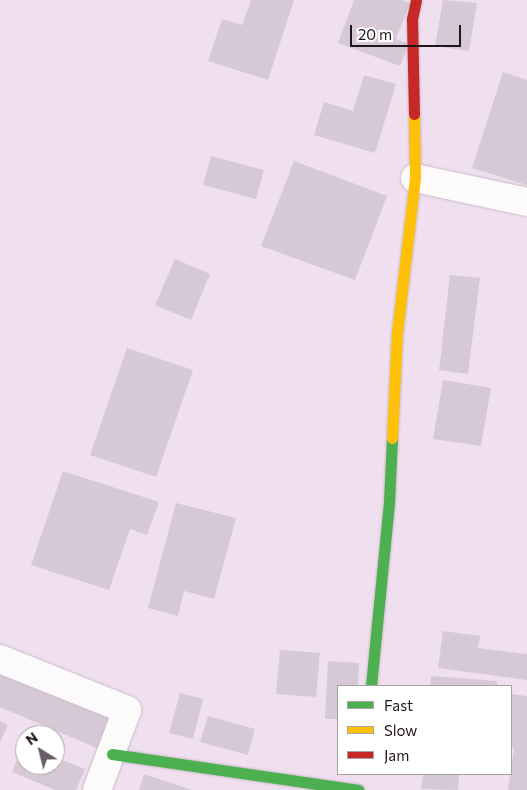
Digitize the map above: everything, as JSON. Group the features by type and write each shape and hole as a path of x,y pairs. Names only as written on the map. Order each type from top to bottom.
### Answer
{"street":[{"path":"371,685 389,502 397,333 415,178 412,20 416,0"},
{"path":"415,178 527,202"},
{"path":"0,659 128,710 97,790"},
{"path":"112,754 359,790 362,775"}],"building":[{"path":"251,0 294,0 268,80 208,61 222,19 242,25"},
{"path":"354,0 401,0 410,3 396,39 409,44 400,66 338,43"},
{"path":"443,0 477,3 469,51 435,46"},
{"path":"503,72 527,80 527,185 472,168"},
{"path":"364,75 396,84 375,153 314,135 324,102 353,111"},
{"path":"211,156 264,170 256,199 203,185"},
{"path":"294,161 387,196 355,280 261,246"},
{"path":"175,259 210,274 191,320 155,305"},
{"path":"450,275 480,278 468,374 439,370"},
{"path":"127,348 193,370 156,477 90,455"},
{"path":"443,380 491,388 481,446 433,439"},
{"path":"63,471 159,502 147,535 130,529 109,590 31,565"},
{"path":"176,503 236,518 214,599 184,591 178,616 148,608"},
{"path":"443,631 480,636 478,648 527,654 527,680 438,668"},
{"path":"280,650 320,653 316,697 276,694"},
{"path":"328,661 359,663 358,685 337,685 337,719 325,719"},
{"path":"0,672 112,719 99,749 65,735 65,725 42,725 0,707"},
{"path":"431,676 497,681 497,685 430,685"},
{"path":"180,693 203,699 193,739 169,733"},
{"path":"512,694 527,696 527,790 508,790 510,775 512,775 514,748 512,748"},
{"path":"208,716 255,729 248,755 200,742"},
{"path":"0,721 8,725 0,742"},
{"path":"65,761 85,769 76,790 55,790 19,775 65,775"},
{"path":"144,774 192,790 139,790"},
{"path":"423,775 459,775 458,790 421,789"}],"traffic: fast":[{"path":"371,685 389,502 392,438"},
{"path":"112,754 358,790"}],"traffic: slow":[{"path":"392,438 397,333 415,178 414,114"}],"traffic: jam":[{"path":"414,114 412,19 416,0"}]}
